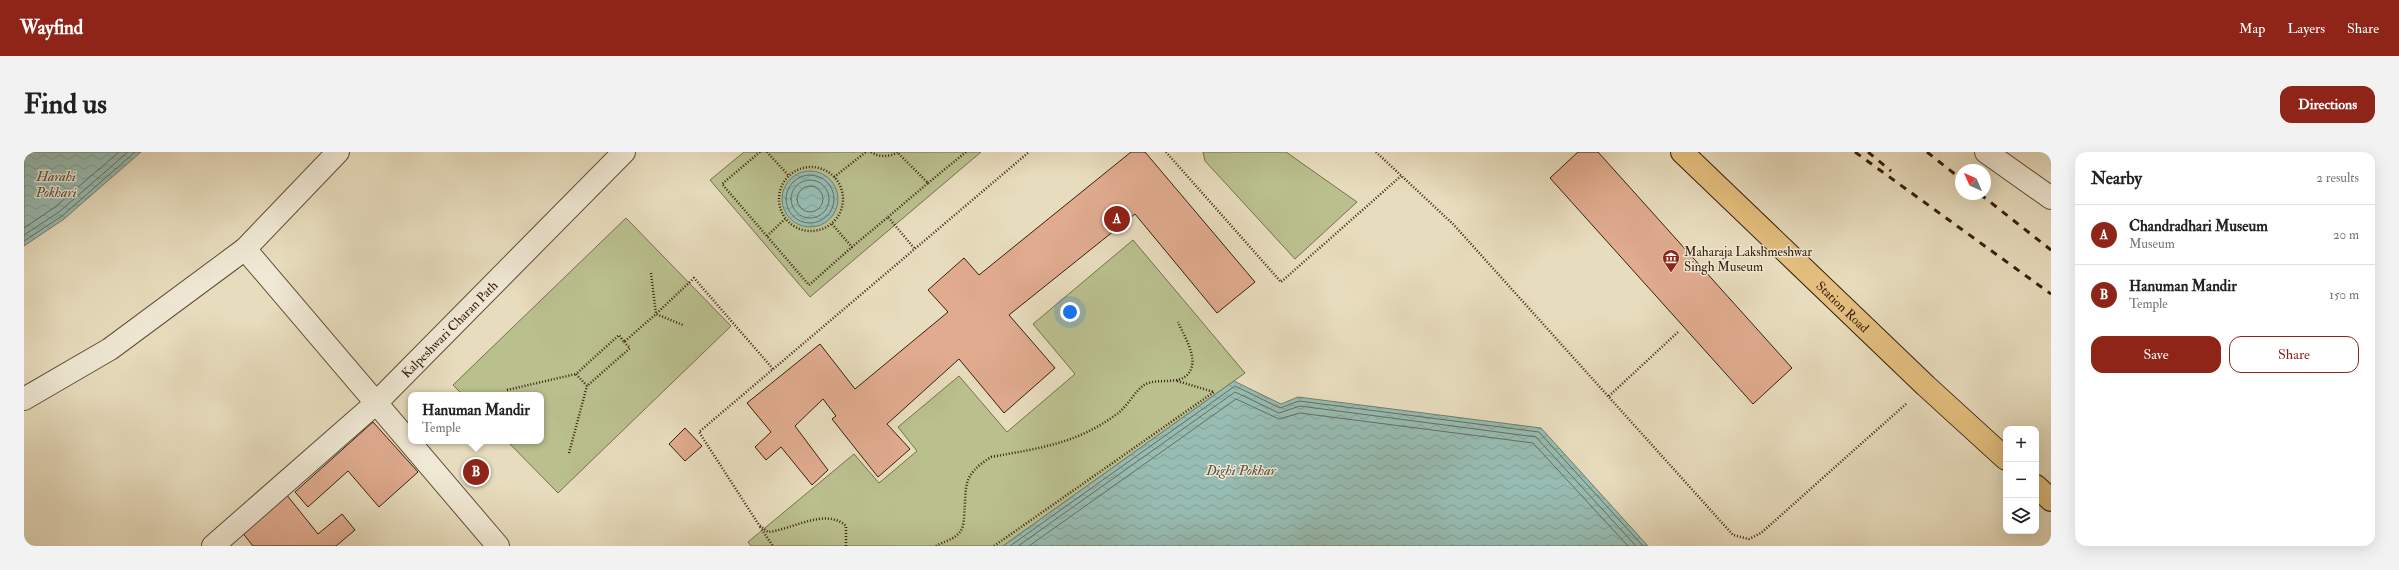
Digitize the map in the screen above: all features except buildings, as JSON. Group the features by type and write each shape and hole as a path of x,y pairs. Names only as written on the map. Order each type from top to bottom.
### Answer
{"main road":[{"name":"Station Road","path":"1682,152 1926,386 2003,456"},
{"path":"2039,489 2051,500"}],"street":[{"path":"24,399 110,349 245,248 338,152"},
{"name":"Kalpeshwari Charan Path","path":"213,546 375,404 624,152"},
{"path":"1986,152 2051,198"},
{"path":"245,248 408,442"},
{"path":"410,444 498,546"}],"path":[{"path":"760,152 722,184 809,285 852,247 966,152"},
{"path":"767,152 789,176"},
{"path":"834,177 866,152"},
{"path":"871,152 881,156 890,156 898,152 928,183"},
{"path":"773,546 700,432 914,248 1029,152"},
{"path":"1166,152 1281,282 1401,176"},
{"path":"1376,152 1454,225 1733,535 1749,539 1761,533 1926,386"},
{"path":"810,167 827,172 834,177 842,192 843,201 841,210 832,224 823,228 806,231 798,229 785,219 780,210 779,193 782,185 789,176 802,169 810,167"},
{"path":"888,217 914,248"},
{"path":"767,236 785,219"},
{"path":"832,224 852,247"},
{"path":"651,273 656,314"},
{"path":"624,342 694,278 773,369"},
{"path":"656,314 683,326"},
{"path":"1177,381 1186,375 1192,366 1191,354 1178,322"},
{"path":"1609,396 1678,332"},
{"path":"507,390 576,374 619,335 630,348 587,386 569,453"},
{"path":"576,374 587,386"},
{"path":"936,546 960,532 964,519 965,485 972,471 991,457 1040,449 1086,434 1121,411 1143,385 1150,382 1177,381 1214,392 994,546"},
{"path":"759,525 768,532 778,531 817,520 834,519 846,526 846,546"}],"green space":[{"path":"744,152 981,152 810,297 710,180"},
{"path":"1203,152 1286,152 1357,202 1295,259 1205,161"},
{"path":"626,218 731,326 558,493 510,444 544,444 544,392 460,392 453,385"},
{"path":"1133,240 1245,373 1003,546 751,546 748,542 854,454 879,483 917,451 898,427 959,376 1007,432 1075,374 1033,324"}],"water":[{"name":"Harahi Pokhari","path":"24,152 141,152 64,219 24,246"},
{"path":"805,171 815,171 830,179 836,188 838,199 836,210 830,219 815,227 805,227 794,222 787,215 782,204 782,194 787,183 794,176"},
{"name":"Dighi Pokhar","path":"1234,381 1281,404 1298,397 1541,428 1648,546 1003,546"}],"railway":[{"path":"1855,152 2051,294"},
{"path":"1868,152 1891,171"},
{"path":"1927,152 1955,174"},
{"path":"1988,200 2051,250"}],"place":[{"name":"Chandradhari Museum","path":"1117,219"},
{"name":"Maharaja Lakshmeshwar Singh Museum","path":"1671,273"},
{"name":"Hanuman Mandir","path":"476,472"}]}
